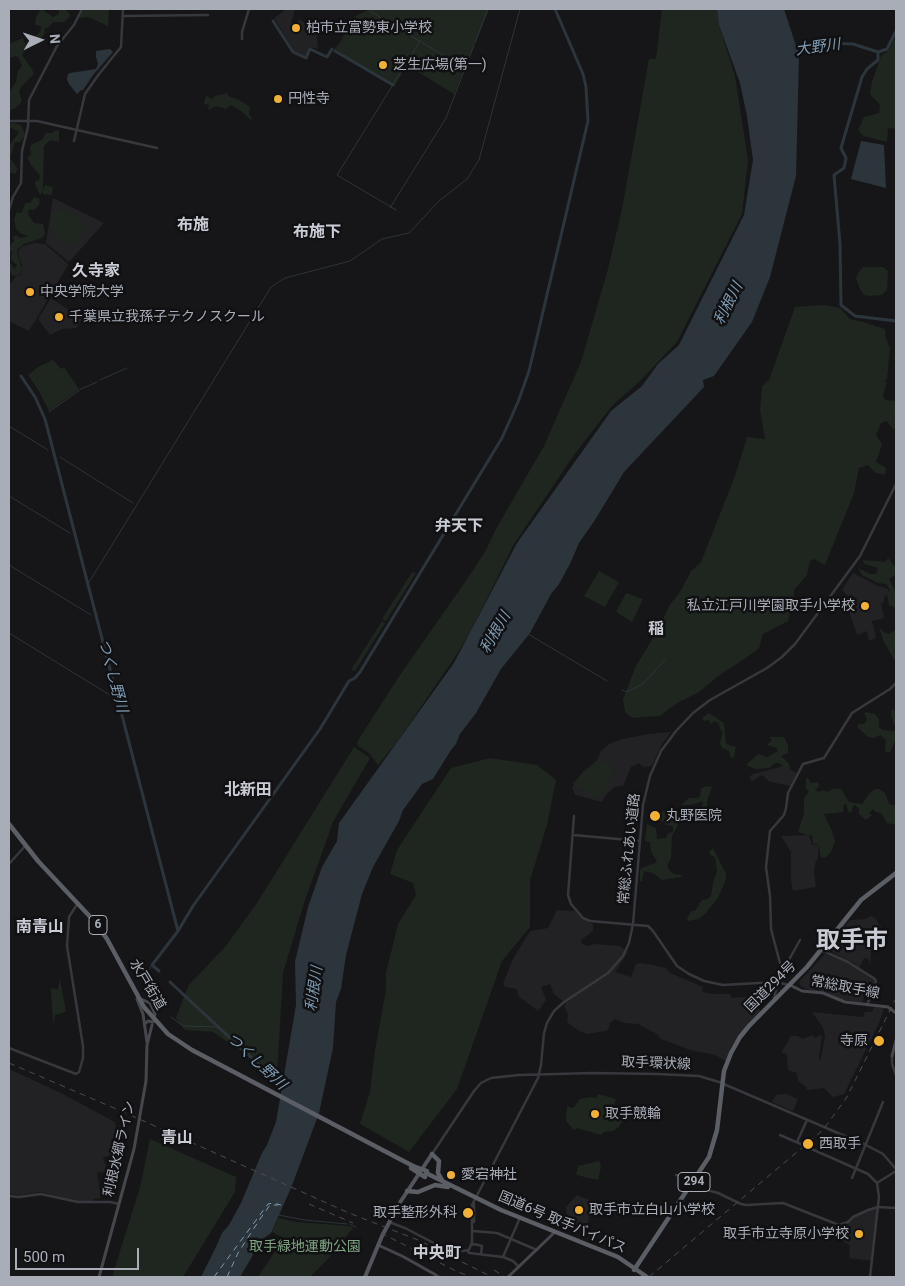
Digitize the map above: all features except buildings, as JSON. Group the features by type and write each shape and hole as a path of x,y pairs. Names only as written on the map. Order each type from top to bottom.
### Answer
{"highway":[{"name":"水戸街道","path":"9,824 24,847 96,922 154,1022"},
{"name":"水戸街道","path":"9,829 94,923 106,941 137,999 154,1022 173,1038 426,1174"},
{"name":"国道294号","path":"635,1269 707,1161 714,1142 723,1083 730,1061 745,1033 791,986 870,892 896,873"},
{"name":"国道294号","path":"723,1083 722,1078 726,1065 737,1042 749,1026 791,986"},
{"path":"432,1154 438,1160 439,1176 449,1186"},
{"path":"426,1188 429,1182 426,1174 434,1171 439,1166"},
{"name":"国道6号 取手バイパス","path":"426,1174 474,1200 554,1233"},
{"path":"407,1191 413,1192 438,1184 449,1186"},
{"name":"国道6号 取手バイパス","path":"474,1200 610,1256 635,1269 645,1277"}],"main road":[{"name":"常総取手線","path":"791,986 802,992 826,994 842,1001 890,1008 896,1013"},
{"path":"136,993 146,1002 145,1005 154,1022"},
{"path":"137,999 143,1014 147,1045"},
{"path":"145,1024 147,1021 154,1022"},
{"name":"利根水郷ライン","path":"99,1277 134,1149 146,1085 147,1045 154,1022"},
{"path":"892,1056 896,1040"},
{"path":"365,1277 389,1222 432,1154"},
{"path":"509,1277 554,1233"},
{"path":"378,1246 402,1256 437,1277"}],"street":[{"path":"9,210 13,197 21,183 22,150 29,120 29,104 32,94 58,46 73,27 82,9"},
{"path":"74,141 85,92 121,47 123,9"},
{"path":"242,39 242,32 249,9"},
{"path":"123,16 208,15"},
{"path":"9,121 29,120 157,148"},
{"name":"常総ふれあい道路","path":"474,1200 539,1074 544,1033 549,1018 564,1002 603,977 613,968 626,949 633,924 643,805 656,760 670,738 687,718 701,707 767,668 795,644 860,556 896,484"},
{"path":"775,1001 774,996 781,967 771,928 770,896 766,867 770,831 784,815 788,793 804,764 824,758 856,710 896,683"},
{"path":"574,816 568,893 571,904 583,918 650,927 677,966 710,983 726,985 778,982 791,986"},
{"path":"573,835 640,841"},
{"path":"9,864 24,847"},
{"path":"9,1048 76,1074 79,1072 84,1046 67,946 69,917 76,906"},
{"path":"781,967 786,965 800,940"},
{"path":"822,950 848,962 875,979 876,982 867,1004"},
{"path":"892,1056 892,1064 896,1075"},
{"name":"取手環状線","path":"432,1154 474,1091 488,1079 498,1076 610,1072 695,1075 723,1083 866,1145 883,1154 896,1170"},
{"path":"852,1178 883,1102"},
{"path":"797,1142 807,1120"},
{"path":"780,1135 804,1145"},
{"path":"807,1147 868,1174 877,1183 879,1192 878,1207 870,1277"},
{"path":"877,1183 896,1170"},
{"path":"676,1175 688,1178 706,1190 716,1192 741,1204 783,1203 839,1224 848,1222 878,1207 896,1208"},
{"path":"9,1196 19,1197 41,1194 78,1202 120,1204"},
{"path":"467,1251 473,1244 474,1200"},
{"path":"503,1257 519,1220"},
{"path":"389,1222 454,1252 467,1251 503,1257 516,1262 520,1267"},
{"path":"473,1231 493,1232 537,1250"},
{"path":"473,1244 482,1246 483,1254"}],"shaded area":[{"name":"柏市立富勢東小学校","path":"287,9 294,10 291,22 297,24 299,19 319,33 317,37 318,49 310,47 305,57 294,51 274,18"},
{"path":"53,198 104,223 70,261 46,243"},
{"name":"中央学院大学","path":"34,243 45,244 68,265 29,331 9,321 9,286 15,277 22,272 22,265 18,255 19,250 23,246"},
{"name":"千葉県立我孫子テクノスクール","path":"51,298 82,319 77,328 62,329 50,335 38,319"},
{"name":"私立江戸川学園取手小学校","path":"853,573 888,589 889,592 881,604 884,618 872,621 876,638 869,641 867,631 857,635 848,608 851,599 842,590"},
{"path":"671,732 662,744 652,766 643,767 639,763 631,767 623,786 614,787 602,802 575,795 572,787 609,744 623,739"},
{"path":"784,766 797,773 791,786 770,782 762,775 752,781 750,779 750,776 753,774"},
{"path":"809,835 812,845 818,845 818,857 814,873 816,887 793,891 791,852 781,836"},
{"path":"557,910 575,911 583,919 593,924 593,931 581,940 581,943 587,946 594,944 620,946 628,952 615,972 631,977 636,964 640,963 666,968 670,973 703,987 702,992 730,994 732,998 749,997 761,1012 741,1033 731,1047 726,1061 715,1055 690,1050 661,1039 657,1034 638,1024 625,1023 615,1019 610,1023 606,1031 587,1034 579,1031 567,1022 568,1014 564,1006 566,1004 554,994 550,984 541,987 546,1000 538,1011 518,996 517,989 505,987 503,983 513,959 530,931 548,928"},
{"path":"871,916 876,919 882,929 880,940 871,951 870,964 868,959 864,958 859,968 828,950 829,946 850,920 865,919"},
{"path":"825,954 850,964 874,979 875,983 872,991 867,989 862,1003 840,999 826,992 811,991 801,986 799,982"},
{"path":"874,1007 884,1008 879,1023 844,1094 833,1097 824,1088 807,1090 798,1081 797,1073 788,1070 787,1054 781,1053 791,1036 803,1039 813,1035 814,1038 822,1035 820,1062 825,1037 823,1028 812,1012 863,1017 865,1012 872,1012"},
{"path":"9,1069 61,1093 115,1122 118,1137 114,1139 113,1155 103,1157 107,1171 97,1173 101,1198 94,1199 93,1201 78,1201 41,1192 20,1195 9,1194"},
{"path":"786,1094 798,1099 793,1111 772,1102 776,1095"},
{"name":"取手市立白山小学校","path":"577,1195 594,1202 586,1229 574,1233 576,1227 567,1220 566,1207"},
{"name":"取手市立寺原小学校","path":"878,1207 872,1261 849,1258 850,1246 837,1237 843,1235 847,1223 853,1217"}],"green space":[{"path":"41,9 53,17 59,14 59,9 65,9 70,16 64,22 53,22 49,27 45,28 44,35 22,55 34,74 21,87 19,92 22,101 20,104 14,109 9,110 10,91 16,82 18,71 22,66 19,58 16,56 9,58 9,44 23,38 25,44 31,41 41,30 41,26 35,25 36,17"},
{"path":"83,9 109,9 108,26 88,17 79,18"},
{"path":"370,9 489,9 454,94 407,65 394,87 334,49 340,43 347,28 348,20"},
{"path":"662,9 717,9 719,25 735,76 748,160 742,214 677,342 639,382 612,406 574,455 514,544 469,635 397,742 378,765 369,753 358,746 357,742 398,678 486,550 544,446 581,362 608,269 622,209 649,59 656,59"},
{"path":"896,36 896,129 888,128 887,142 863,136 858,130 864,117 879,113 880,105 870,94 872,82 881,56 889,50"},
{"path":"228,93 228,96 250,107 249,114 251,120 231,105 226,109 216,106 208,110 209,105 204,104 206,96 213,99 215,96"},
{"path":"9,124 21,125 25,135 20,142 15,142 10,158 18,169 15,174 9,172 9,146 19,132 12,128 9,129"},
{"path":"56,130 59,131 59,142 50,140 44,146 43,191 40,195 35,182 39,180 40,176 27,157 31,155 30,148 32,144 42,140 46,133 52,133"},
{"path":"45,185 53,187 52,195 43,194"},
{"path":"34,197 40,199 39,205 34,210 30,209 28,214 34,223 43,224 45,233 42,238 24,244 18,249 17,254 22,268 21,273 16,276 12,275 9,270 9,261 14,269 17,265 11,260 12,251 9,252 9,246 15,240 12,238 16,235 20,238 29,236 22,234 16,229 14,219 17,212 22,212 25,203 30,203"},
{"path":"59,209 82,220 84,232 71,246 49,228 51,214"},
{"path":"863,267 883,267 888,271 887,290 882,295 864,295 856,278"},
{"path":"825,305 840,308 850,319 885,329 886,339 890,348 887,379 884,381 887,382 883,396 885,400 896,401 896,428 893,429 887,421 881,423 876,435 882,444 876,462 886,468 885,475 876,473 868,465 859,468 854,493 825,565 814,559 810,561 807,575 794,590 794,599 788,621 763,634 759,648 721,674 699,692 677,703 660,716 632,718 625,712 623,699 636,666 659,628 669,606 680,592 691,571 701,562 735,476 747,437 765,439 760,410 762,386 769,380 795,307"},
{"path":"53,360 61,369 64,367 79,389 49,411 28,375 38,367"},
{"path":"888,558 896,568 896,574 889,579 896,593 896,608 889,605 887,595 890,590 886,584 878,583 862,575 858,568 870,574 876,574 878,568 864,564 863,560 885,562"},
{"path":"599,571 619,582 605,607 584,596"},
{"path":"412,572 416,573 386,621 382,619"},
{"path":"626,593 643,599 632,622 616,612"},
{"path":"382,621 385,623 355,671 351,670"},
{"path":"879,627 888,634 896,630 896,663 883,640"},
{"path":"893,709 896,711 896,728 891,716"},
{"path":"866,712 875,714 879,719 879,727 882,730 894,731 896,728 896,739 890,752 885,752 886,740 880,735 874,738 868,737 857,727 859,724 864,724 867,719 864,713"},
{"path":"709,713 724,723 726,744 736,747 734,757 731,758 729,751 722,748 720,743 723,732 720,729 719,723 714,721 711,724 709,720 704,721 702,718"},
{"path":"771,737 784,737 788,745 788,753 781,756 789,764 790,769 787,770 779,763 775,763 769,768 755,769 748,766 747,764 758,754 767,757 778,751 777,748 767,745 772,740"},
{"path":"354,747 370,758 333,822 304,903 283,973 277,1076 213,1032 185,1030 176,1018 188,986 225,947 257,903"},
{"path":"490,758 537,765 556,780 547,825 530,880 530,927 502,961 457,1089 409,1152 360,1124 370,1092 375,1050 386,990 386,973 398,924 416,895 413,883 390,874 397,850 451,768"},
{"path":"597,760 612,764 608,787 595,799 573,784 583,772 594,766"},
{"path":"806,778 811,783 818,782 819,787 815,789 818,792 841,789 849,802 854,803 862,804 869,794 875,789 879,789 885,793 889,804 896,806 896,825 887,823 881,813 873,809 869,813 872,815 866,820 859,814 859,809 855,805 849,813 846,804 844,804 843,812 824,814 835,842 831,852 826,857 821,858 818,844 813,844 812,836 798,832 804,814 804,798 809,792 806,788"},
{"path":"712,787 707,801 707,820 700,815 690,815 680,821 672,836 671,858 667,866 674,874 681,875 682,877 662,880 653,873 644,871 642,881 640,881 640,869 657,862 651,851 650,842 645,841 647,824 656,828 657,839 666,838 668,833 673,832 673,826 666,825 658,820 659,815 666,809 671,809 678,813 699,811 703,801 691,805 681,805 689,798 700,797 701,788"},
{"path":"713,848 726,874 726,879 718,898 706,913 699,919 688,921 687,919 691,911 695,911 702,900 708,899 711,896 717,871 715,857 710,855 709,852"},
{"path":"60,979 66,1012 55,1015 53,1024 51,988 58,989"},
{"name":"取手競輪","path":"598,1094 616,1099 614,1106 618,1108 623,1120 619,1127 613,1131 604,1132 601,1135 577,1128 574,1130 566,1121 567,1106 573,1108 580,1099 596,1098"},
{"path":"150,1139 236,1177 235,1192 183,1277 112,1277 140,1187"},
{"path":"599,1161 601,1167 598,1180 576,1175 578,1166"},
{"name":"取手緑地運動公園","path":"278,1218 354,1228 310,1277 258,1277 284,1238 272,1232"}],"water":[{"name":"利根川","path":"717,9 784,9 799,55 796,176 770,277 752,322 714,376 703,380 704,387 624,472 579,543 570,564 530,633 501,669 476,713 460,734 456,744 433,779 422,784 403,810 399,821 373,867 362,894 346,955 341,989 336,1002 333,1048 319,1113 291,1188 271,1233 256,1244 253,1255 240,1277 201,1277 222,1233 229,1225 241,1203 276,1122 296,1005 295,962 308,907 322,867 337,841 339,823 454,663 517,543 611,411 642,386 658,364 679,345 744,215 753,160 740,83 719,25"},
{"path":"110,49 113,52 83,90 77,94 69,84 68,74 96,69 98,64 96,51"},
{"path":"861,141 884,145 886,188 851,179"}],"waterway":[{"path":"475,43 488,9"},
{"path":"88,584 271,287 285,278 350,261 382,239 409,233 439,201 467,179 479,160 520,9"},
{"path":"178,931 193,906 320,729 349,681 360,672 502,438 518,402 529,371 588,121 586,87 583,74 555,9"},
{"path":"370,11 464,68"},
{"path":"273,21 293,52 306,58 310,49 327,57 332,49"},
{"name":"大野川","path":"794,50 829,43 853,44 878,52 887,49 896,31"},
{"path":"396,210 337,175 420,41"},
{"path":"390,208 446,118 474,45"},
{"path":"335,51 393,85"},
{"path":"878,52 878,60 867,69 862,77 841,148 846,158 844,168 834,175 840,244 841,305 855,316 896,321"},
{"path":"100,380 127,368"},
{"name":"つくし野川","path":"21,376 35,397 45,419 178,931 152,965 159,971"},
{"path":"49,412 81,389 97,382"},
{"path":"9,426 48,450"},
{"path":"60,457 133,503"},
{"path":"9,496 70,533"},
{"path":"9,565 91,615"},
{"path":"9,633 113,697"},
{"path":"528,634 607,681"},
{"path":"622,690 627,692 643,684 665,660"},
{"path":"147,994 145,984 147,973 152,965"},
{"name":"つくし野川","path":"170,982 285,1089"},
{"path":"171,1017 183,1026 220,1027"},
{"path":"278,1215 347,1224"},
{"path":"350,1224 356,1227"}],"ferry route":[{"path":"214,1277 268,1204 281,1205"},
{"path":"227,1277 238,1253 260,1219 270,1205 278,1205"}],"railway":[{"path":"649,1277 823,1130 847,1097 896,998"},
{"path":"9,1063 349,1213 418,1240 492,1277"},
{"path":"309,1204 353,1223"},
{"path":"381,1233 458,1272 472,1277"},
{"path":"494,1270 505,1277"}],"place":[{"name":"柏市立富勢東小学校","path":"296,28"},
{"name":"芝生広場(第一)","path":"383,65"},
{"name":"円性寺","path":"278,99"},
{"name":"中央学院大学","path":"30,292"},
{"name":"千葉県立我孫子テクノスクール","path":"59,317"},
{"name":"私立江戸川学園取手小学校","path":"865,606"},
{"name":"丸野医院","path":"655,816"},
{"name":"寺原","path":"879,1041"},
{"name":"取手競輪","path":"595,1114"},
{"name":"西取手","path":"808,1144"},
{"name":"愛宕神社","path":"451,1175"},
{"name":"取手市立白山小学校","path":"579,1210"},
{"name":"取手整形外科","path":"468,1213"},
{"name":"取手市立寺原小学校","path":"859,1234"}],"district":[{"name":"布施","path":"193,226"},
{"name":"布施下","path":"317,233"},
{"name":"久寺家","path":"96,272"},
{"name":"弁天下","path":"459,527"},
{"name":"稲","path":"656,630"},
{"name":"北新田","path":"248,791"},
{"name":"南青山","path":"40,928"},
{"name":"取手市","path":"852,942"},
{"name":"青山","path":"177,1139"},
{"name":"中央町","path":"437,1254"}]}
